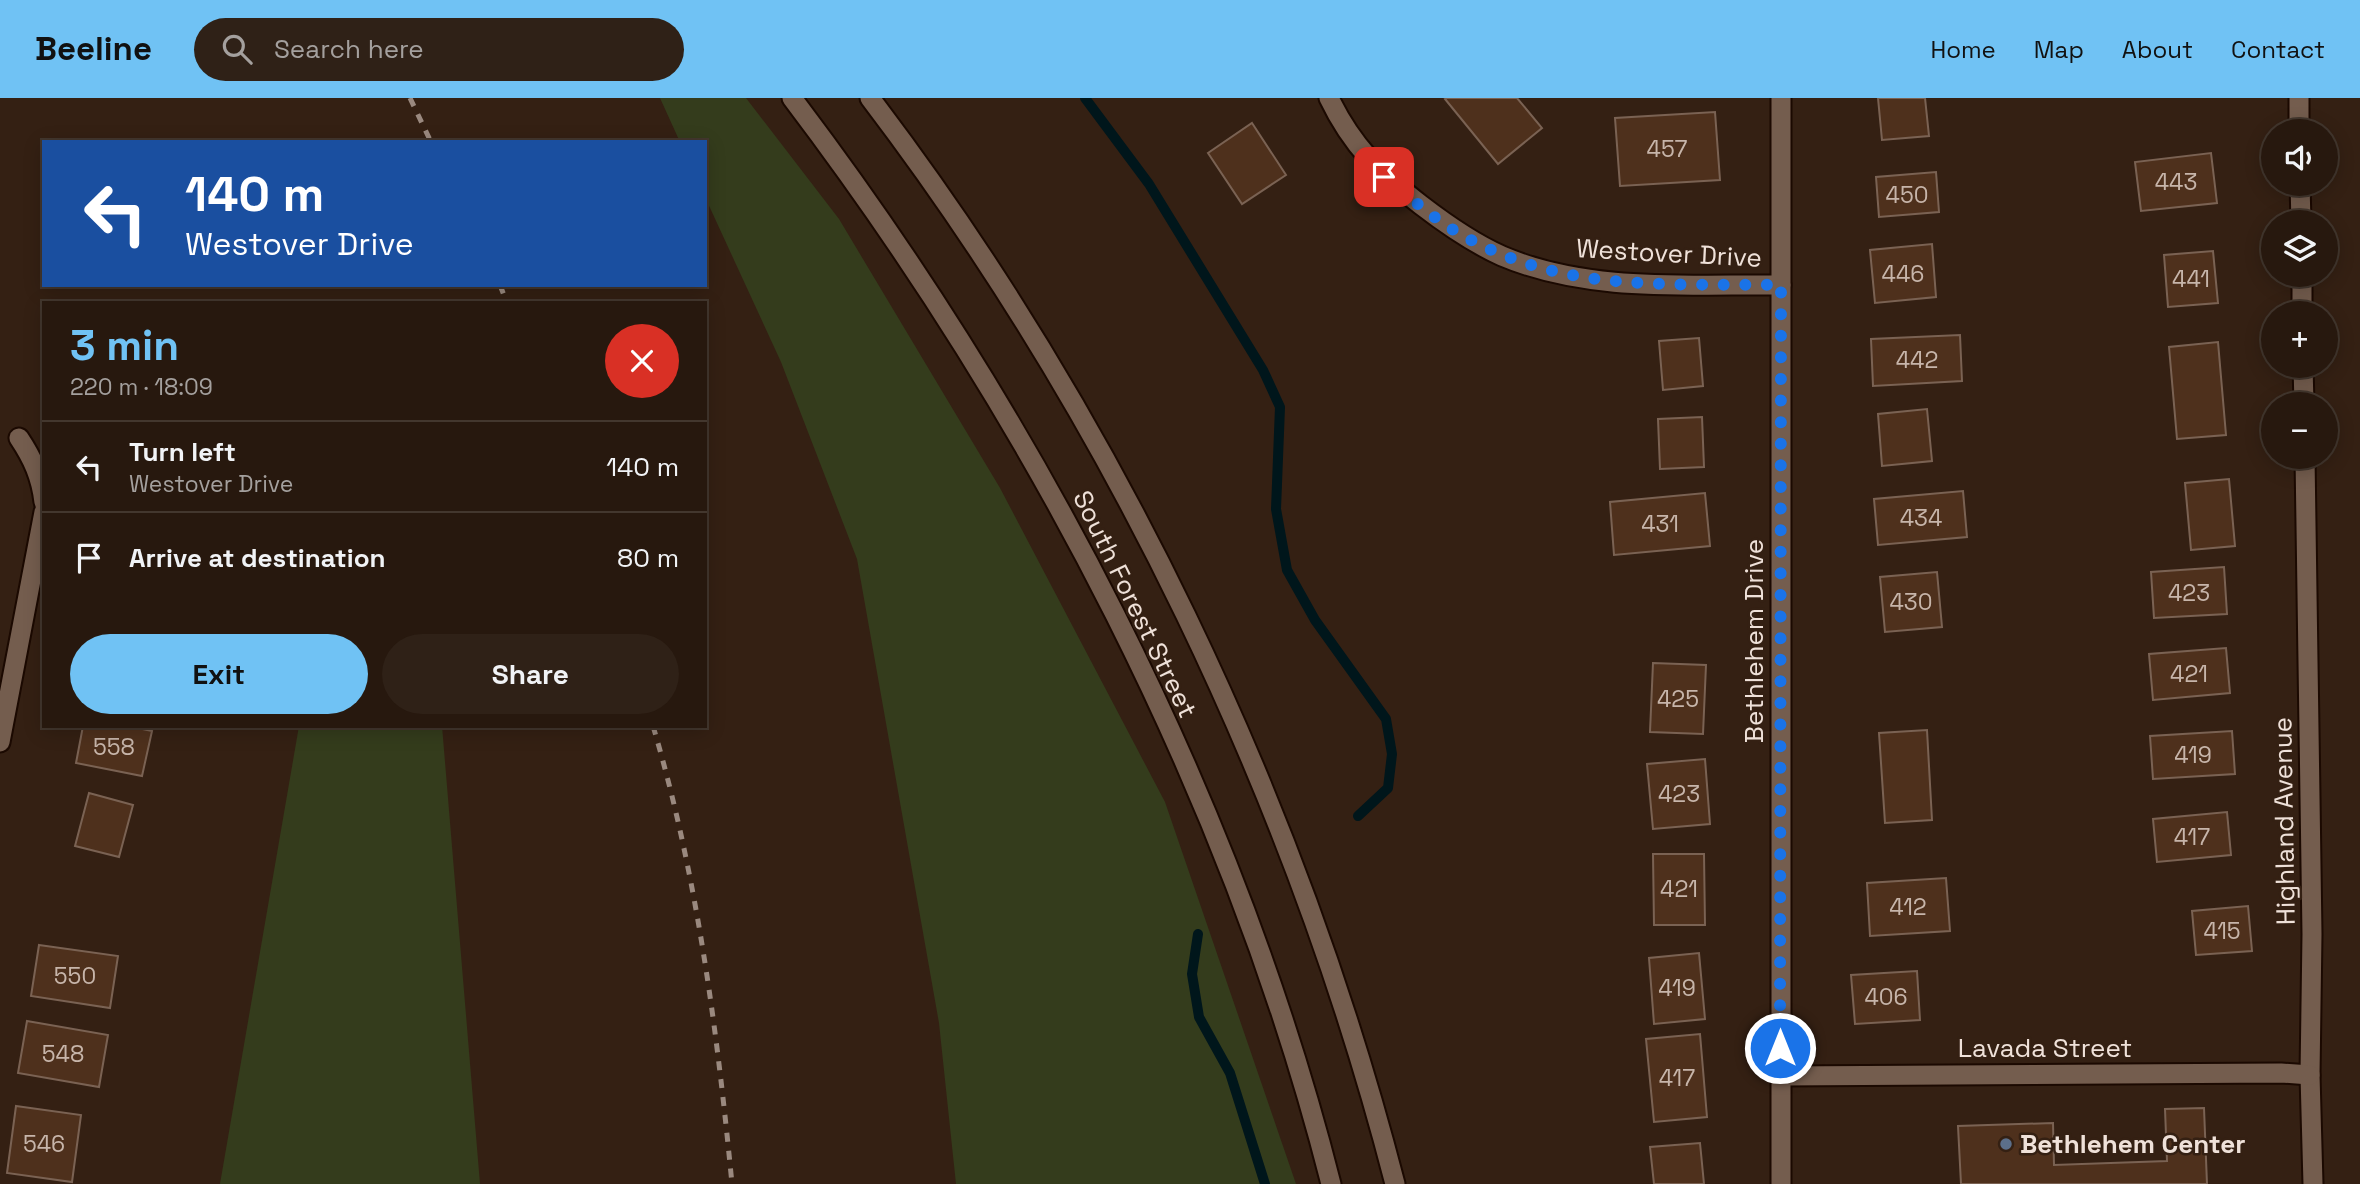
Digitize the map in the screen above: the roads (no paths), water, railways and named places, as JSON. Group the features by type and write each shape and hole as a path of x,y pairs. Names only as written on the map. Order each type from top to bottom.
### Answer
{"street":[{"name":"South Forest Street","path":"792,98 863,191 949,321 1030,453 1103,590 1170,730 1226,866 1277,1004 1331,1184"},
{"name":"South Forest Street","path":"870,98 913,155 1002,287 1084,423 1164,574 1226,705 1284,844 1336,984 1395,1184"},
{"name":"Westover Drive","path":"1329,98 1360,150 1384,177 1455,231 1503,256 1554,273 1606,282 1781,285"},
{"name":"Bethlehem Drive","path":"1781,98 1781,1184"},
{"path":"2299,98 2299,119"},
{"path":"19,438 32,459 42,488"},
{"name":"Highland Avenue","path":"2305,469 2313,1184"},
{"path":"0,743 42,535"},
{"name":"Lavada Street","path":"1780,1076 2310,1075"}],"waterway":[{"path":"1085,98 1149,184 1263,370 1280,407 1276,509 1287,570 1315,620 1386,719 1392,754 1388,788 1358,816"},
{"path":"1198,934 1192,974 1199,1017 1230,1073 1265,1184"}],"railway":[{"path":"410,98 430,140"},
{"path":"501,287 506,301"},
{"path":"654,728 682,838 703,953 720,1068 732,1184"}],"place":[{"name":"Bethlehem Center","path":"2006,1144"}]}
